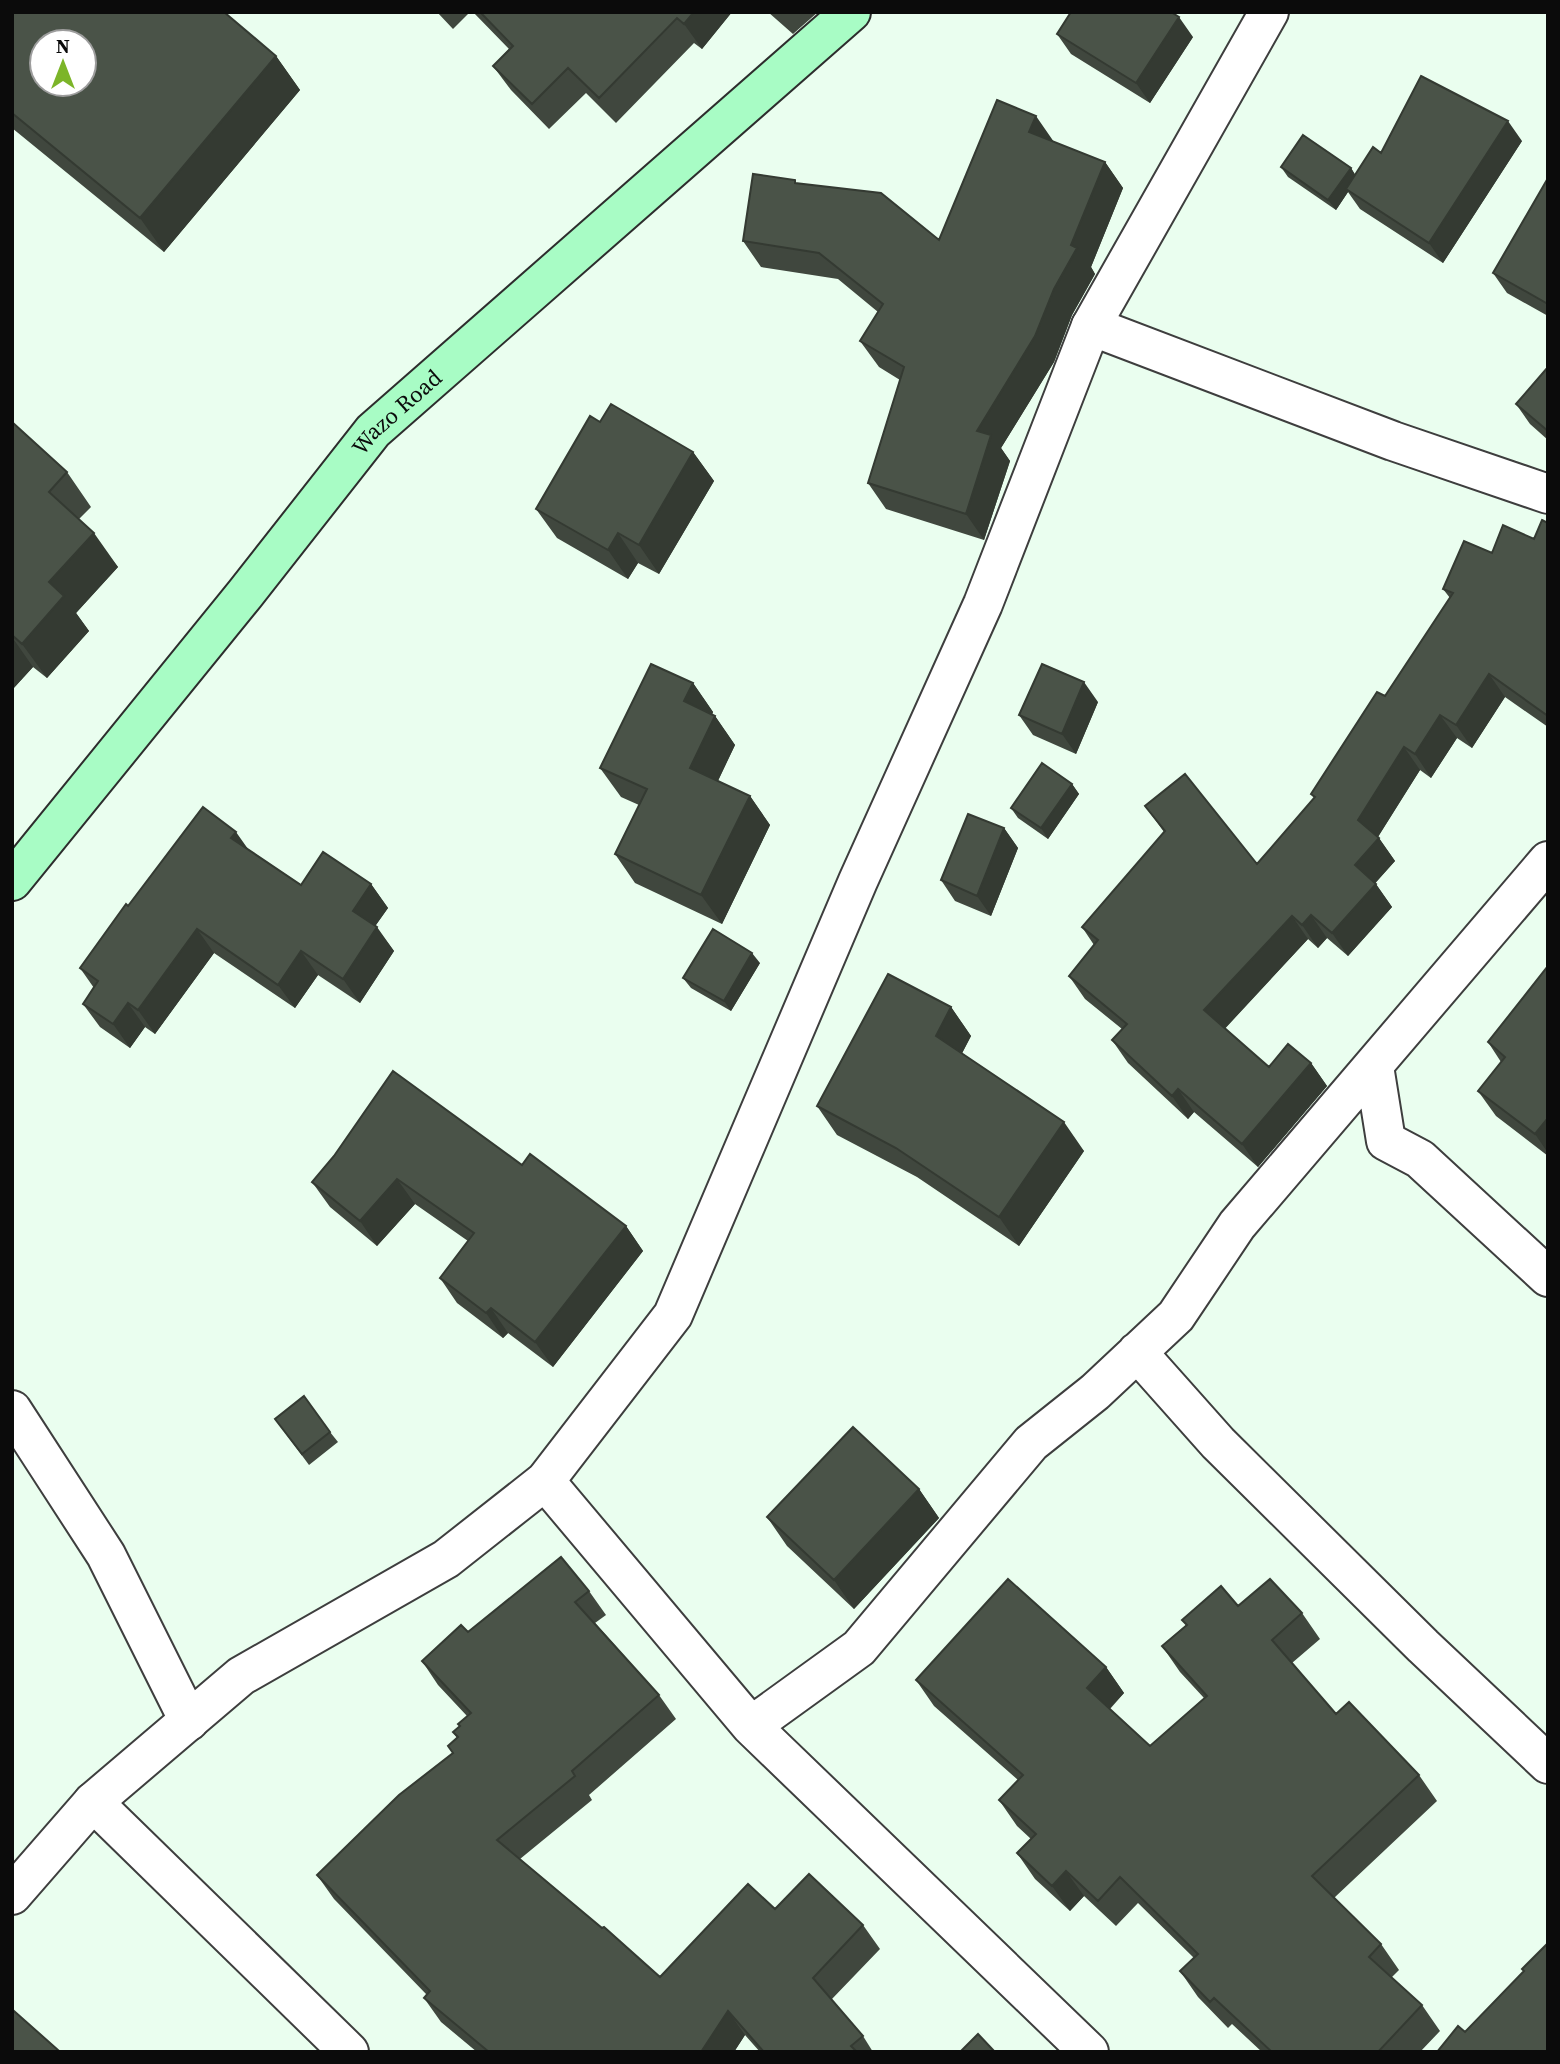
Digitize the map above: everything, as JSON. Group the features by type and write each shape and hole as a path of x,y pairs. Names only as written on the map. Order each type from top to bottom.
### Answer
{"main road":[{"name":"Wazo Road","path":"12,881 245,594 373,431 851,12"}],"street":[{"path":"16,1882 93,1802 241,1676 446,1559 545,1481 673,1315 858,881 983,604 1091,326 1269,12"},
{"path":"1091,326 1394,441 1548,494"},
{"path":"751,1726 859,1648 1031,1443 1095,1392 1176,1316 1237,1225 1548,861"},
{"path":"1374,1066 1385,1141 1420,1159 1548,1277"},
{"path":"1137,1352 1218,1443 1423,1646 1548,1764"},
{"path":"12,1410 106,1555 188,1721"},
{"path":"545,1481 751,1726 1089,2052"},
{"path":"93,1802 349,2052"}],"building":[{"path":"12,12 224,12 276,56 140,218 12,113"},
{"path":"480,12 694,12 684,24 677,18 599,98 568,68 532,104 493,66 513,46"},
{"path":"1071,12 1171,12 1179,17 1136,83 1057,34"},
{"path":"1421,76 1508,121 1429,243 1346,189 1373,147 1381,153"},
{"path":"997,100 1036,116 1029,132 1105,162 1071,245 1077,248 1054,289 1035,336 977,431 991,435 966,514 868,483 904,367 860,341 883,304 819,253 743,241 753,174 795,180 795,183 881,193 939,240"},
{"path":"1303,135 1351,168 1328,200 1281,167"},
{"path":"1548,178 1548,304 1493,273"},
{"path":"1548,367 1548,431 1516,404"},
{"path":"611,404 693,452 639,545 618,533 608,550 536,509 590,416 600,422"},
{"path":"12,422 67,472 49,492 94,533 49,582 64,596 22,644 12,635"},
{"path":"1542,520 1548,523 1548,716 1489,674 1456,725 1440,715 1415,754 1404,747 1358,820 1379,838 1355,865 1376,884 1332,933 1311,915 1302,925 1292,916 1204,1010 1269,1067 1288,1044 1311,1063 1242,1144 1178,1089 1172,1096 1112,1040 1127,1024 1069,976 1098,940 1082,927 1165,831 1145,806 1185,774 1257,864 1315,797 1311,794 1377,692 1385,696 1453,593 1443,589 1464,541 1492,553 1503,525 1534,539"},
{"path":"651,664 693,683 684,701 715,716 690,768 750,796 701,895 615,854 647,789 600,768"},
{"path":"1042,664 1084,682 1062,734 1019,715"},
{"path":"1042,763 1072,784 1041,828 1011,808"},
{"path":"203,807 236,832 231,838 301,885 323,852 371,884 353,911 377,927 343,979 301,951 278,985 197,929 138,1010 128,1003 113,1024 83,1004 98,981 80,968 126,904 128,906"},
{"path":"968,814 1004,828 977,896 941,880"},
{"path":"713,929 752,953 724,1001 683,978"},
{"path":"1548,966 1548,1118 1535,1134 1478,1091 1505,1057 1488,1042"},
{"path":"888,974 951,1007 936,1036 1064,1122 999,1217 896,1148 817,1106"},
{"path":"393,1071 522,1165 530,1154 626,1226 535,1342 491,1308 486,1313 440,1278 474,1233 397,1179 360,1221 312,1182 334,1156"},
{"path":"304,1396 330,1432 302,1454 275,1419"},
{"path":"853,1427 919,1489 834,1580 767,1517"},
{"path":"561,1557 589,1591 575,1602 659,1695 572,1771 575,1776 497,1840 604,1927 660,1977 748,1884 775,1909 809,1874 863,1925 813,1978 863,2036 851,2046 857,2052 764,2052 728,2011 701,2052 489,2052 424,1998 430,1991 317,1875 399,1795 453,1753 448,1746 458,1737 453,1732 471,1713 422,1661 461,1625 468,1632"},
{"path":"1008,1579 1106,1667 1087,1688 1150,1746 1207,1696 1162,1646 1187,1625 1182,1620 1221,1586 1238,1606 1270,1579 1302,1613 1272,1640 1336,1714 1349,1702 1419,1775 1312,1876 1381,1944 1369,1957 1422,2005 1378,2052 1272,2052 1214,1998 1210,2002 1180,1971 1198,1954 1120,1877 1098,1901 1066,1871 1052,1886 1017,1853 1036,1834 999,1800 1023,1775 916,1680"},
{"path":"1548,1943 1548,2052 1437,2052 1458,2026 1465,2032"},
{"path":"14,2011 58,2050 12,2052"},
{"path":"978,2034 995,2052 960,2052"}]}
